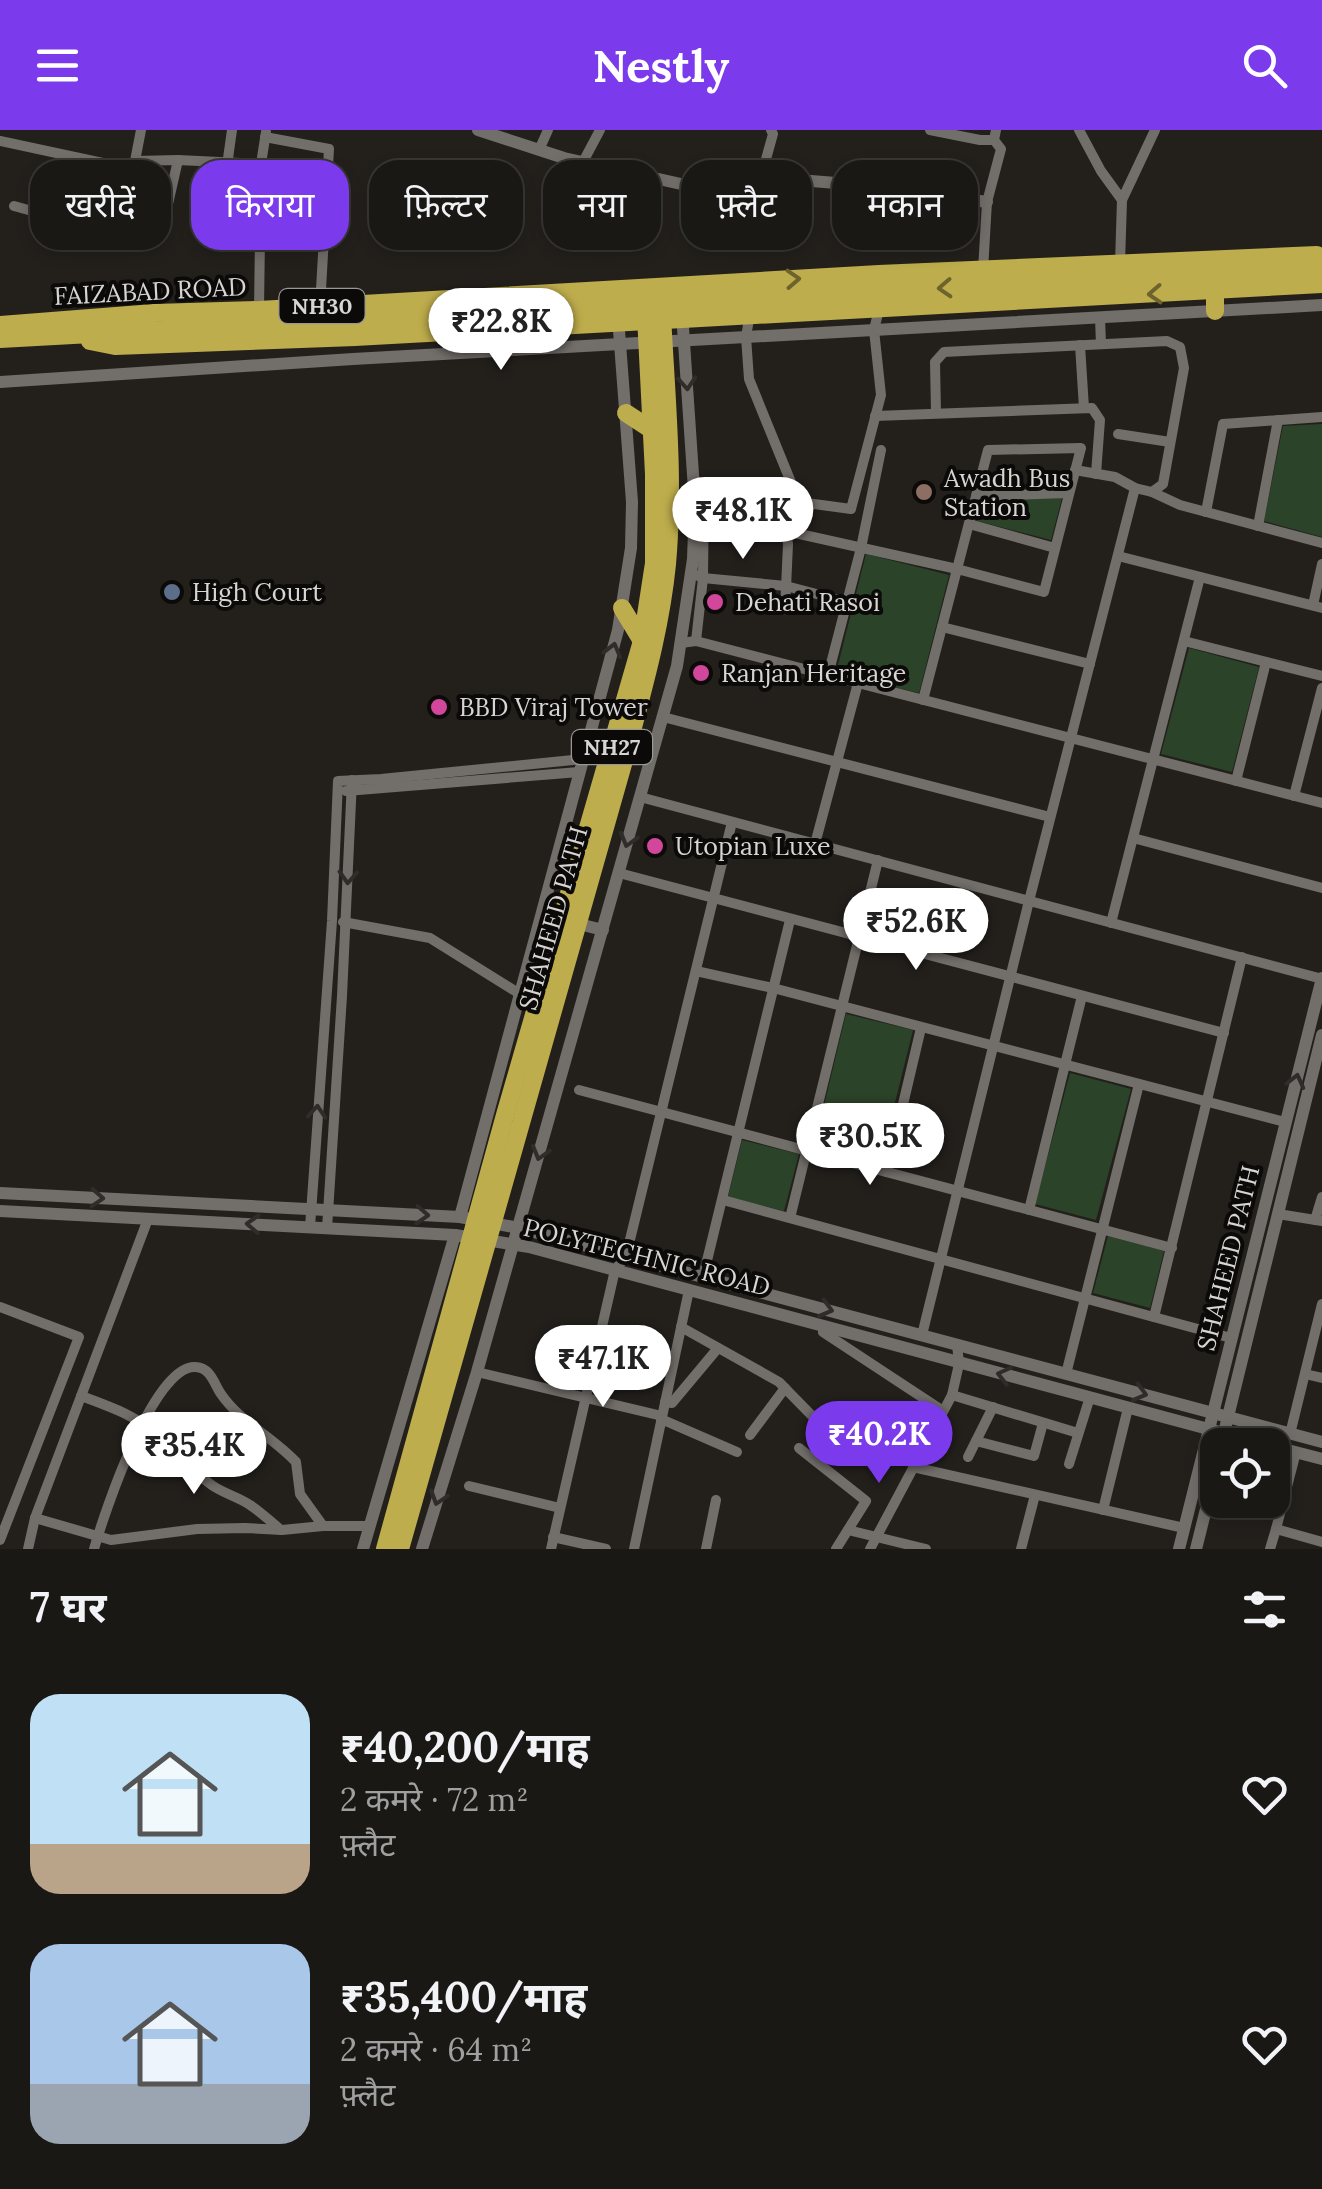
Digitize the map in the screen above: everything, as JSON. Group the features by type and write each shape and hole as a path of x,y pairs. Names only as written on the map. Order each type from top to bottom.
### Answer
{"highway":[{"name":"FAIZABAD ROAD","path":"2,326 154,314 748,282 1322,255"},
{"path":"62,336 1322,266"},
{"path":"655,321 1322,284"},
{"name":"SHAHEED PATH","path":"492,1195 627,750 654,646 667,564 670,473 655,321 662,287"},
{"path":"1215,291 1215,311"},
{"name":"NH30","path":"62,336 115,346 655,321"},
{"name":"FAIZABAD ROAD","path":"2,326 62,336"},
{"name":"SHAHEED PATH","path":"384,1549 473,1262 642,641 654,563 652,430 656,343"},
{"path":"626,412 652,430"},
{"path":"622,608 642,641"},
{"name":"SHAHEED PATH","path":"400,1549 473,1262"}],"street":[{"path":"134,160 140,130"},
{"path":"228,160 232,130"},
{"path":"478,130 576,160"},
{"path":"539,150 548,130"},
{"path":"584,160 600,130"},
{"path":"766,160 771,130"},
{"path":"930,130 980,140 995,135 1001,149 987,202 984,270"},
{"path":"1079,130 1122,200"},
{"path":"1120,264 1122,200 1155,130"},
{"path":"262,160 266,133 329,149 320,306"},
{"path":"0,141 89,160"},
{"path":"171,160 191,161"},
{"path":"171,189 178,160"},
{"path":"812,181 987,202"},
{"path":"14,206 30,210"},
{"path":"259,310 260,250"},
{"path":"748,282 750,316 746,337 750,379 799,502 851,509 880,395 874,330 879,309"},
{"path":"662,287 683,320 699,491 696,641"},
{"path":"460,1217 520,994 547,915 622,608 631,548 632,502 616,290"},
{"path":"0,382 1322,305"},
{"path":"1100,318 1101,344"},
{"path":"936,414 934,362 944,352 1167,341 1180,347 1184,368 1162,484 1152,492"},
{"path":"1080,345 1084,408"},
{"path":"875,416 1092,408 1100,420 1096,474"},
{"path":"1206,512 1223,424 1322,417"},
{"path":"1258,526 1278,420"},
{"path":"1118,434 1170,442"},
{"path":"786,532 957,569 1044,592 1081,448 988,450 968,524 957,569 942,628 923,700"},
{"path":"828,675 861,548 880,450"},
{"path":"1075,470 1115,477 1180,505 1322,542"},
{"path":"922,1335 1136,488"},
{"path":"699,491 770,497 784,512 788,544 784,610"},
{"path":"976,496 1069,493"},
{"path":"968,524 1055,548"},
{"path":"1118,556 1317,606 1322,564"},
{"path":"697,575 786,586 847,602"},
{"path":"422,1549 519,1228 678,666 687,602 697,575"},
{"path":"1111,922 1200,576"},
{"path":"687,602 698,620"},
{"path":"942,628 1090,664"},
{"path":"681,643 696,641 1322,803"},
{"path":"1184,642 1322,676"},
{"path":"1236,781 1266,662"},
{"path":"815,844 858,683"},
{"path":"1294,796 1322,688"},
{"path":"663,717 1050,817"},
{"path":"310,1227 338,781 352,785 581,766"},
{"path":"327,1228 352,785"},
{"path":"640,797 1322,978"},
{"path":"606,1549 552,1543 615,1270 626,1256 732,822"},
{"path":"1133,838 1322,888"},
{"path":"790,1218 878,860"},
{"path":"619,873 1224,1033"},
{"path":"703,1276 790,920"},
{"path":"332,921 430,938 520,994"},
{"path":"587,926 602,930"},
{"path":"1154,1317 1242,958"},
{"path":"696,971 1285,1122"},
{"name":"SHAHEED PATH","path":"1208,1428 1322,978"},
{"path":"1029,1210 1082,996"},
{"path":"887,1172 921,1028"},
{"path":"1226,1428 1322,1035"},
{"path":"1066,1374 1139,1084"},
{"path":"579,1090 1172,1248"},
{"path":"0,1193 460,1217 519,1228 703,1276 1268,1428"},
{"path":"1278,1214 1319,1220 1322,1197"},
{"path":"722,1200 1231,1338"},
{"path":"179,1202 179,1220"},
{"name":"POLYTECHNIC ROAD","path":"0,1211 455,1235 514,1245 1204,1428"},
{"path":"28,1549 35,1518 148,1219"},
{"path":"363,1549 405,1424 455,1235"},
{"path":"634,1549 689,1290"},
{"path":"1322,1304 1290,1434 1322,1442"},
{"path":"0,1307 79,1337 0,1537"},
{"path":"825,1326 823,1332 943,1411"},
{"path":"681,1327 779,1382 819,1423 860,1454"},
{"path":"873,1543 952,1395 959,1364 957,1344"},
{"path":"665,1402 672,1403 718,1348"},
{"path":"94,1549 141,1422 172,1376 194,1366 210,1374 221,1396 296,1462 300,1494 322,1526"},
{"path":"477,1372 662,1417 737,1452"},
{"path":"1305,1374 1322,1378"},
{"path":"750,1436 785,1388"},
{"path":"952,1395 1078,1433"},
{"path":"81,1396 141,1422 214,1488 251,1505 282,1530"},
{"path":"1069,1464 1090,1398"},
{"path":"968,1457 993,1407"},
{"path":"1103,1510 1128,1408"},
{"path":"976,1441 1034,1456 1043,1422"},
{"path":"440,1434 457,1439"},
{"path":"799,1448 866,1501 836,1549"},
{"name":"POLYTECHNIC ROAD","path":"1290,1451 1322,1459"},
{"path":"1270,1549 1296,1452"},
{"name":"SHAHEED PATH","path":"1179,1549 1200,1462"},
{"path":"913,1468 1184,1528"},
{"path":"469,1486 560,1508"},
{"path":"1021,1549 1035,1495"},
{"path":"706,1549 716,1500"},
{"path":"35,1518 111,1540 197,1530 370,1526"},
{"path":"1196,1549 1204,1518"},
{"path":"848,1530 873,1543 926,1549"},
{"path":"1276,1530 1322,1542"}],"green space":[{"path":"1322,424 1322,537 1264,521 1283,426"},
{"path":"1062,498 1051,540 977,521 981,500"},
{"path":"866,554 949,575 919,693 836,673"},
{"path":"1189,648 1259,667 1232,772 1161,754"},
{"path":"846,1014 913,1030 880,1163 814,1147"},
{"path":"1070,1073 1131,1089 1096,1220 1035,1204"},
{"path":"742,1140 799,1154 784,1211 728,1197"},
{"path":"1108,1236 1164,1251 1150,1308 1093,1293"}],"place":[{"name":"Awadh Bus Station","path":"924,492"},
{"name":"High Court","path":"172,592"},
{"name":"Dehati Rasoi","path":"715,602"},
{"name":"Ranjan Heritage","path":"701,673"},
{"name":"BBD Viraj Tower","path":"439,707"},
{"name":"Utopian Luxe","path":"655,846"}]}
